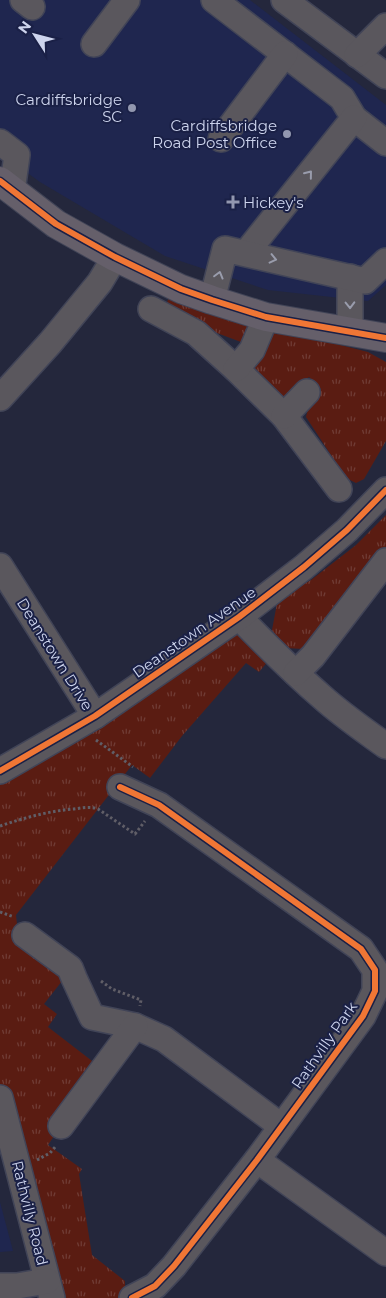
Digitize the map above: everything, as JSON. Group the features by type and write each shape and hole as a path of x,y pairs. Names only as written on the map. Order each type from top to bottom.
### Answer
{"main road":[{"path":"6,186 56,224 115,258 181,289 266,317 386,338"}],"street":[{"path":"94,44 127,0"},
{"path":"214,0 342,98 354,118 386,142"},
{"path":"284,0 386,76"},
{"path":"357,55 386,26"},
{"path":"221,139 285,54"},
{"path":"246,253 354,118"},
{"path":"0,142 17,155 6,186"},
{"path":"212,300 225,249 364,281 386,261"},
{"path":"0,398 50,343 100,282 115,258"},
{"path":"350,277 350,332"},
{"path":"151,309 196,333 236,369 284,416 339,489"},
{"path":"236,369 252,350 266,317"},
{"path":"284,416 307,392"},
{"name":"Deanstown Avenue","path":"0,771 86,721 239,617 304,568 347,530 386,490"},
{"path":"296,673 313,656 386,562"},
{"name":"Deanstown Drive","path":"0,566 86,703 86,721"},
{"path":"239,617 321,697 349,720 386,746"},
{"name":"Rathvilly Park","path":"129,778 159,805 362,949 375,970 375,991 363,1016 257,1160 174,1266 155,1286 132,1298"},
{"path":"25,935 70,968 92,1017 135,1026 164,1039 281,1126"},
{"path":"61,1126 135,1026"},
{"name":"Rathvilly Road","path":"0,1098 49,1289"},
{"path":"257,1160 386,1252"},
{"path":"0,1286 49,1289"}],"path":[{"path":"86,721 129,778"},
{"path":"0,826 52,811 94,808 135,834 159,805"},
{"path":"18,1168 50,1153 65,1136 61,1126"}],"shaded area":[{"path":"0,0 250,0 386,105 386,285 368,301 268,290 165,256 40,182 0,153"},
{"path":"0,1202 13,1251 0,1252"}],"green space":[{"path":"171,292 251,321 249,336 241,342 163,313"},
{"path":"277,329 368,352 386,362 386,441 364,479 356,483 346,478 306,417 310,401 321,389 309,377 284,397 254,373 255,353 263,338"},
{"path":"386,515 386,555 304,649 285,648 272,630 278,598 311,580 356,545"},
{"path":"239,619 274,654 259,672 246,663 182,736 150,778 132,765 16,915 19,943 66,976 44,1004 57,1014 48,1027 96,1064 48,1145 82,1169 79,1174 92,1255 125,1281 125,1298 52,1298 0,1096 0,772"}],"cycle path":[{"path":"0,181 56,224 115,257 181,289 266,317 386,338"},
{"path":"0,771 95,716 239,617 304,567 347,530 386,490"},
{"path":"120,787 159,805 361,949 375,970 375,991 363,1016 257,1160 174,1266 155,1286 132,1298"}],"place":[{"name":"Cardiffsbridge SC","path":"132,108"},
{"name":"Cardiffsbridge Road Post Office","path":"287,134"},
{"name":"Hickey's","path":"233,202"}]}
